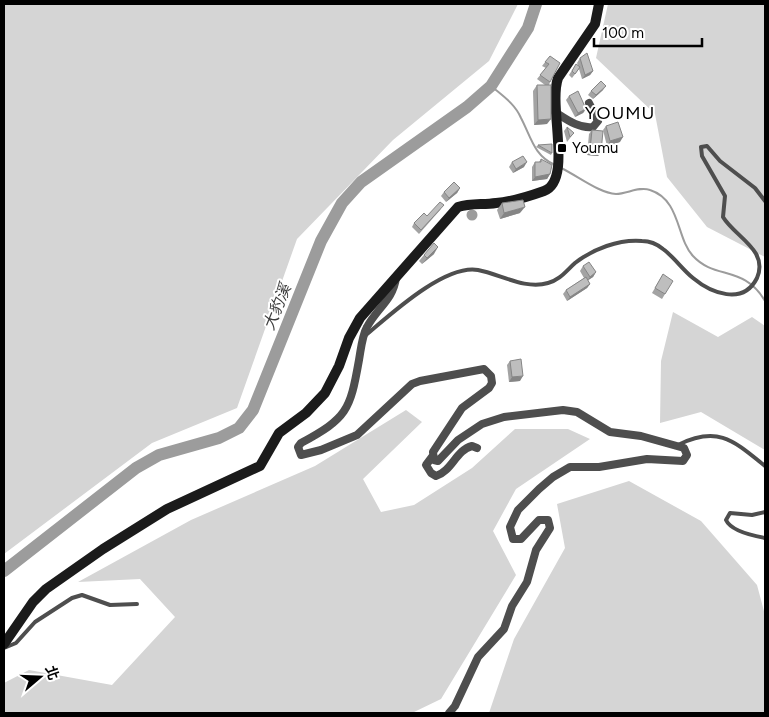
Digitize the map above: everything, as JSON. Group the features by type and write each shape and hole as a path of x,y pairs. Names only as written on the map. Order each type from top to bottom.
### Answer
{"street":[{"path":"4,644 33,602 46,589 102,549 167,509 260,466 279,433 306,413 324,393 339,366 354,327 458,207 467,204 503,202 550,188 559,172 554,91 558,78 595,24 599,4"},
{"path":"554,112 574,124 583,127 593,127 598,121 589,103"},
{"path":"396,278 392,294 368,326 350,403 342,415 328,428 301,443 298,452 304,456 357,435 412,384 444,376 484,370 488,371 492,383 489,388 457,415 426,465 431,473 436,476 445,471 463,450 472,446 477,448"},
{"path":"432,457 438,461 458,440 482,424 504,417 563,410 577,412 610,432 641,436 676,446 686,451 686,459 683,461 647,459 599,468 570,467 553,477 518,510 510,528 513,539 521,539 539,520 548,520 550,528 536,550 527,582 512,606 504,629 478,657 455,706 449,713"}],"lane":[{"path":"364,337 398,308 428,288 460,271 470,269 512,281 545,284 555,281 584,257 612,245 628,241 651,242 663,249 694,279 711,290 728,295 740,295 750,288 757,278 760,267 759,258 753,246 723,217 725,196 702,156 700,147 707,146 735,174 755,188 765,201"},
{"path":"676,446 702,435 713,434 725,438 765,466"},
{"path":"765,512 752,515 730,514 726,520 728,524 736,528 765,538"},
{"path":"4,648 16,643 34,622 72,598 82,595 110,605 137,604"}],"shaded area":[{"path":"4,4 518,4 489,61 393,140 297,239 237,408 152,443 4,554"},
{"path":"608,4 765,4 765,257 707,227 667,177 655,114 596,58"},
{"path":"472,209 478,215 472,221 466,215"},
{"path":"673,312 718,337 752,317 765,326 765,450 701,412 660,423 661,361"},
{"path":"406,410 422,422 363,479 381,512 414,505 472,468 515,429 568,429 590,439 516,489 493,531 516,575 441,699 412,713 4,713 4,683 29,670 112,685 175,617 140,579 78,582 191,520 315,466"},
{"path":"629,481 701,521 757,585 765,615 765,713 489,713 514,639 565,548 557,504"}],"building":[{"path":"587,53 593,71 585,75 580,58"},
{"path":"550,56 560,63 550,82 540,75 549,64 545,62"},
{"path":"576,64 580,67 575,74 572,71"},
{"path":"601,81 606,86 596,95 591,91"},
{"path":"537,85 551,85 551,119 538,120"},
{"path":"578,91 586,109 578,113 569,96"},
{"path":"618,122 623,137 610,141 606,126"},
{"path":"567,127 574,133 570,137"},
{"path":"592,130 603,131 601,152 590,150"},
{"path":"552,144 552,153 538,145"},
{"path":"523,156 527,162 516,169 512,162"},
{"path":"541,159 552,165 550,174 535,177 535,162 541,162"},
{"path":"454,182 460,188 449,198 444,192"},
{"path":"523,200 525,207 504,213 502,203"},
{"path":"440,202 444,205 421,230 414,223 424,213 427,216"},
{"path":"434,243 438,247 427,258 424,255"},
{"path":"589,262 596,272 590,277 583,266"},
{"path":"663,274 673,281 665,294 655,288"},
{"path":"586,277 590,284 570,297 566,290"},
{"path":"521,359 523,376 512,377 510,361"}],"waterway":[{"name":"大豹溪","path":"4,571 136,468 159,455 219,438 239,428 253,410 321,241 342,203 361,182 467,107 491,86 528,28 536,4"},
{"path":"491,86 508,100 515,109 542,157 555,165"},
{"path":"561,168 609,193 620,194 646,189 660,195 673,211 683,240 693,256 711,268 748,282 765,301"}],"place":[{"name":"Youmu","path":"562,148"}],"district":[{"name":"YOUMU","path":"620,113"}]}
